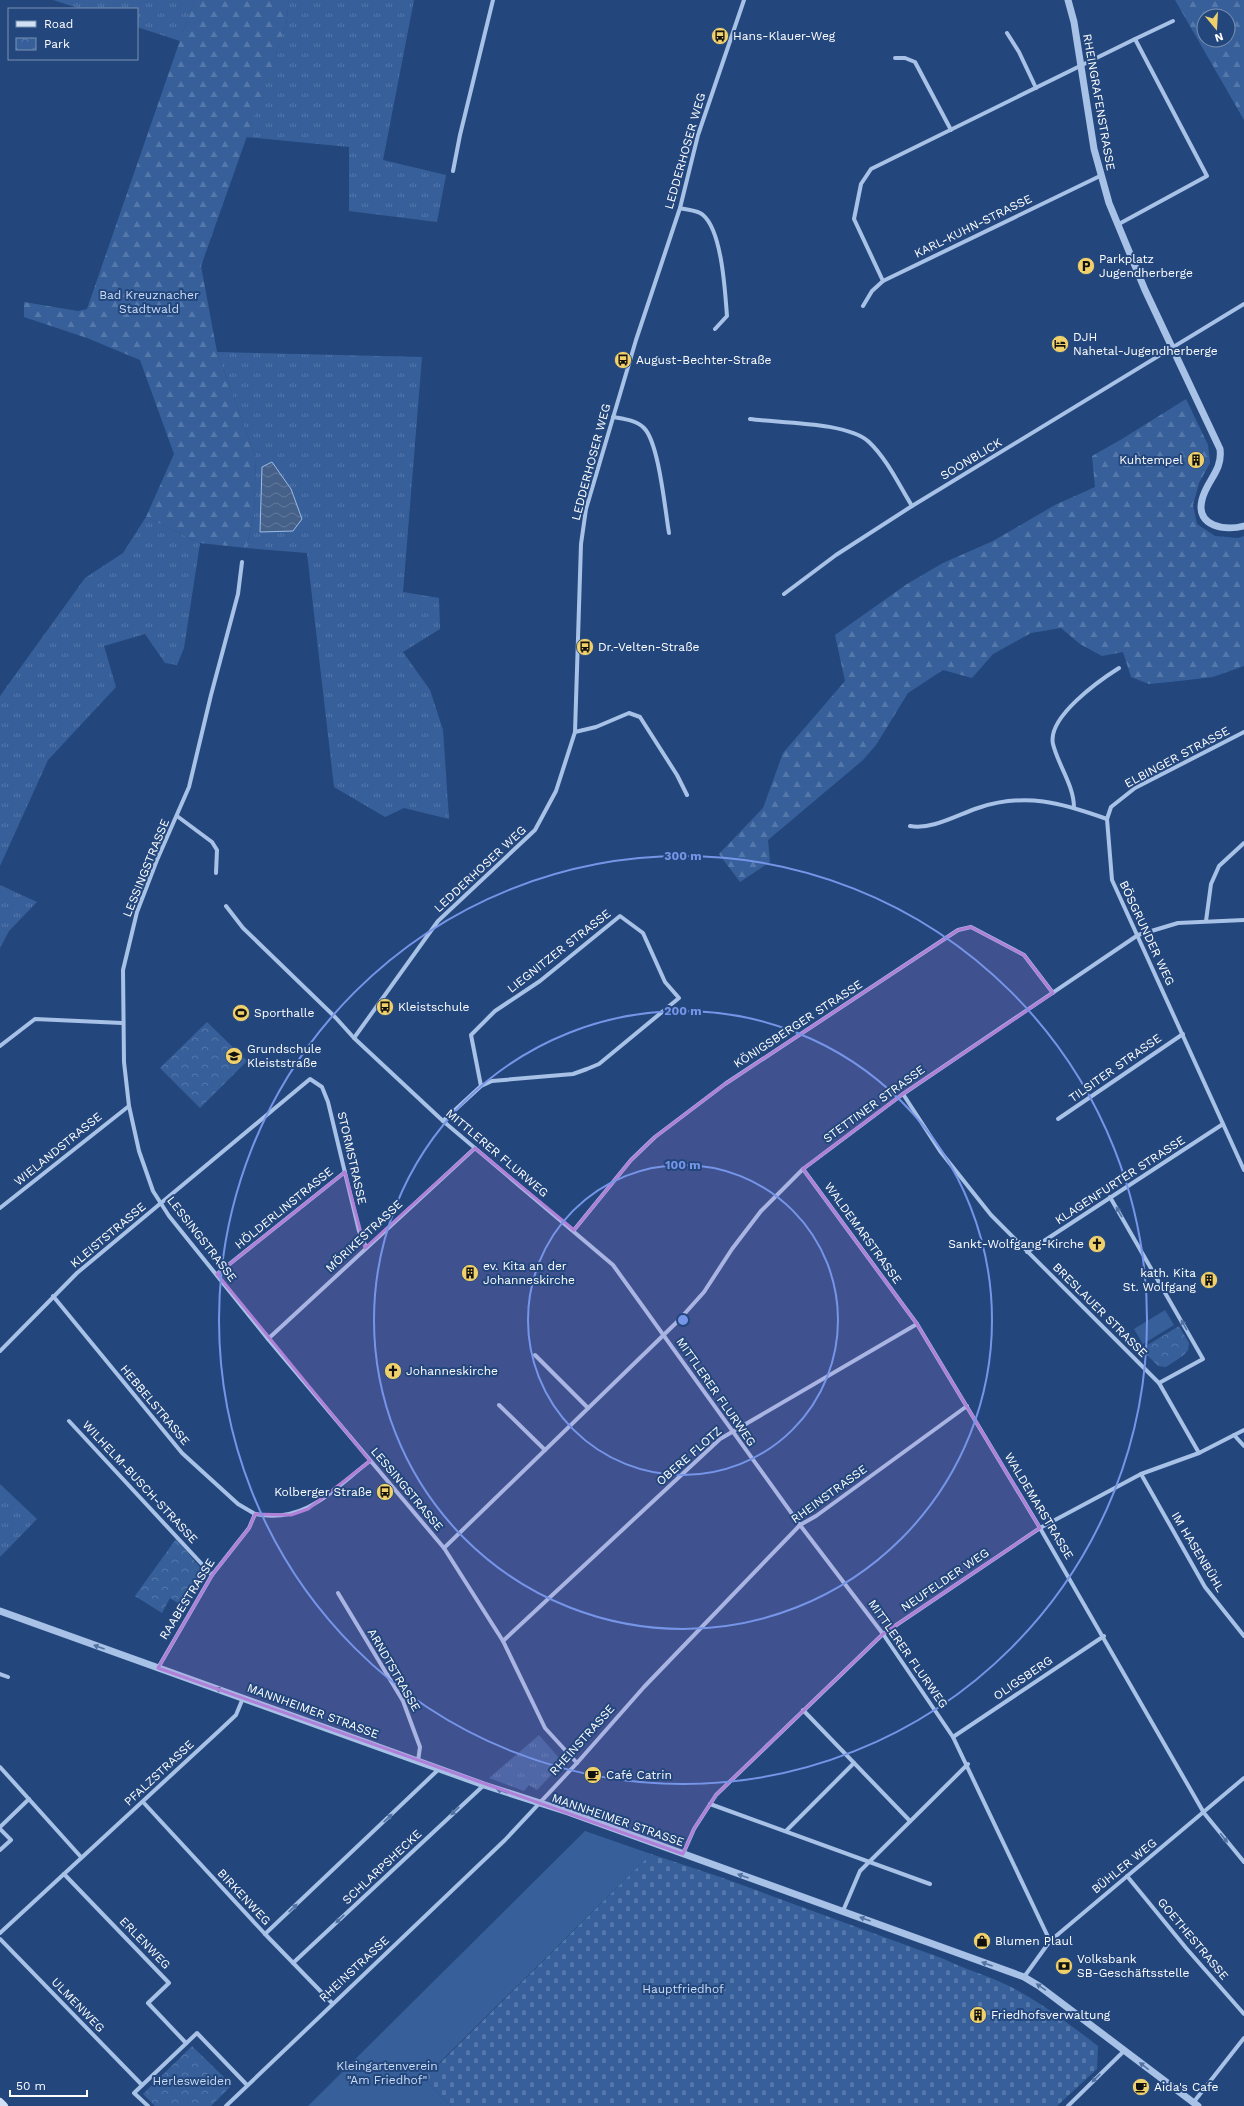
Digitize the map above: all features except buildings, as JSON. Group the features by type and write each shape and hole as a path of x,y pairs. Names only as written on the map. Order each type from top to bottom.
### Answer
{"main road":[{"path":"0,2102 4,2106"}],"street":[{"path":"453,171 460,135 493,0"},
{"name":"LEDDERHOSER WEG","path":"354,1038 438,921 535,830 556,791 575,732 581,544 586,510 664,250 680,208 698,135 744,0"},
{"name":"RHEINGRAFENSTRASSE","path":"1068,0 1074,22 1089,121 1100,176 1117,225 1220,449 1220,463 1218,470 1202,500 1202,513 1206,520 1219,528 1244,526"},
{"path":"883,281 854,219 861,184 871,169 1173,21"},
{"path":"1007,33 1019,52 1036,88"},
{"path":"1117,225 1207,176 1135,40"},
{"path":"895,58 905,58 916,62 951,130"},
{"name":"KARL-KUHN-STRASSE","path":"863,306 872,291 883,281 1100,176"},
{"path":"680,208 702,214 711,223 724,272 727,316 715,329"},
{"name":"SOONBLICK","path":"784,594 836,555 912,506 1244,304"},
{"path":"613,416 637,423 644,428 651,439 661,484 669,533"},
{"path":"750,420 818,426 844,430 862,437 875,448 912,506"},
{"name":"LESSINGSTRASSE","path":"242,562 238,594 211,695 189,787 157,860 137,912 123,970 122,1023 124,1062 129,1106 139,1150 150,1184 160,1205 268,1339 444,1548 503,1641 545,1728 577,1763"},
{"path":"1074,808 1073,795 1052,743 1053,734 1060,719 1088,690 1119,668"},
{"path":"575,732 596,727 629,713 640,717 677,775 687,795"},
{"name":"ELBINGER STRASSE","path":"1107,819 1111,807 1135,788 1244,732"},
{"path":"910,826 925,827 980,807 1019,800 1052,802 1107,819"},
{"path":"177,816 212,842 217,850 216,873"},
{"name":"BÖSGRUNDER WEG","path":"1107,819 1112,880 1244,1170"},
{"path":"1206,921 1210,884 1219,866 1244,843"},
{"name":"MITTLERER FLURWEG","path":"226,906 243,928 335,1016 354,1038 443,1121 574,1230 613,1265 800,1525 883,1634 953,1737 968,1764 1050,1941"},
{"name":"LIEGNITZER STRASSE","path":"620,916 643,932 665,982 679,998 599,1064 573,1074 508,1078 492,1081 481,1086 471,1035 495,1011 540,981 620,916"},
{"name":"STETTINER STRASSE","path":"664,1335 704,1292 732,1249 761,1211 803,1169 903,1094 1138,935 1178,923 1244,920"},
{"name":"KÖNIGSBERGER STRASSE","path":"574,1230 631,1160 655,1137 725,1084 958,930 971,927 1024,955 1053,993"},
{"path":"0,1046 35,1019 122,1023"},
{"name":"TILSITER STRASSE","path":"1058,1119 1183,1034"},
{"name":"STORMSTRASSE","path":"310,1079 322,1087 328,1102 359,1231 366,1247"},
{"name":"KLEISTSTRASSE","path":"0,1351 53,1296 112,1243 160,1205 310,1079"},
{"path":"443,1121 481,1086"},
{"name":"BRESLAUER STRASSE","path":"903,1094 940,1151 991,1215 1159,1383 1199,1453"},
{"name":"WIELANDSTRASSE","path":"0,1208 129,1106"},
{"name":"KLAGENFURTER STRASSE","path":"1027,1252 1223,1124"},
{"name":"MÖRIKESTRASSE","path":"268,1339 475,1148"},
{"name":"WALDEMARSTRASSE","path":"803,1169 917,1324 1104,1636 1204,1813 1244,1862"},
{"name":"HÖLDERLINSTRASSE","path":"217,1274 345,1172"},
{"path":"1110,1198 1203,1359 1159,1383"},
{"name":"HEBBELSTRASSE","path":"53,1296 182,1453 238,1504 255,1514"},
{"name":"OBERE FLOTZ","path":"503,1641 720,1439 917,1324"},
{"path":"444,1548 664,1335"},
{"path":"534,1355 588,1408"},
{"path":"499,1405 545,1450"},
{"name":"RHEINSTRASSE","path":"226,2106 332,2003 505,1840 577,1763 639,1692 800,1525 816,1516 967,1406"},
{"name":"WILHELM-BUSCH-STRASSE","path":"69,1420 212,1574"},
{"name":"NEUFELDER WEG","path":"683,1854 694,1829 716,1795 883,1634 1040,1528 1141,1474 1199,1453 1244,1430"},
{"path":"1234,1436 1244,1446"},
{"path":"255,1514 269,1517 291,1515 308,1509 370,1461"},
{"name":"IM HASENBÜHL","path":"1141,1474 1205,1587 1244,1636"},
{"name":"RAABESTRASSE","path":"158,1668 212,1574 249,1528 255,1514"},
{"name":"ARNDTSTRASSE","path":"338,1593 403,1701 420,1746 418,1761"},
{"name":"MANNHEIMER STRASSE","path":"0,1611 439,1769 843,1911 1024,1977 1039,1986 1196,2104"},
{"name":"OLIGSBERG","path":"953,1737 1104,1636"},
{"path":"0,1674 8,1677"},
{"name":"PFALZSTRASSE","path":"0,1933 236,1715 243,1698"},
{"path":"803,1710 910,1821"},
{"path":"786,1831 854,1763"},
{"path":"843,1911 860,1871 968,1764"},
{"path":"0,1767 81,1857"},
{"path":"265,1934 439,1769"},
{"name":"BÜHLER WEG","path":"1024,1977 1050,1941 1244,1778"},
{"name":"SCHLARPSHECKE","path":"293,1963 484,1785"},
{"path":"0,1850 11,1840 0,1828 29,1799"},
{"name":"BIRKENWEG","path":"143,1802 265,1934 332,2003"},
{"path":"710,1804 930,1884"},
{"name":"ERLENWEG","path":"64,1874 169,1983 148,2003 186,2043"},
{"name":"GOETHESTRASSE","path":"1127,1876 1186,1948 1244,2014"},
{"name":"ULMENWEG","path":"0,1939 142,2085"},
{"path":"148,2106 134,2092 197,2033 247,2085"},
{"path":"1196,2104 1244,2038"},
{"path":"1068,2106 1124,2051"}],"highlighted area":[{"path":"971,927 1024,955 1053,993 903,1094 803,1169 917,1324 1040,1528 883,1634 716,1795 694,1829 683,1854 158,1668 212,1575 249,1528 255,1514 291,1515 308,1509 370,1461 217,1274 345,1172 365,1248 475,1148 574,1230 631,1160 655,1137 725,1084 958,930"}],"green space":[{"path":"53,0 194,0 180,41 138,27 138,8 78,8"},
{"name":"Bad Kreuznacher Stadtwald","path":"194,0 289,0 286,26 201,266 217,352 256,458 254,515 246,548 200,543 146,517 174,454 140,360 87,338 24,317 24,302 78,311 87,309"},
{"path":"289,0 414,0 383,160 446,175 437,222 349,211 349,147 246,137 286,26"},
{"path":"1175,0 1244,0 1244,120 1203,48 1236,48 1236,8 1196,8 1196,37"},
{"path":"217,352 422,357 403,592 439,598 440,629 403,652 430,690 443,730 449,819 404,808 385,817 334,787 307,553 246,548 254,515 256,458"},
{"path":"1186,399 1208,445 1210,463 1199,483 1193,505 1197,524 1215,536 1238,538 1244,536 1244,666 1213,677 1149,684 1131,677 1123,652 1102,656 1080,644 1061,628 1031,633 993,654 972,678 943,670 908,693 876,745 863,760 768,840 770,862 740,882 719,854 763,808 783,753 845,681 835,635 907,584 943,563 993,541 1055,505 1095,487 1092,456"},
{"path":"146,517 200,543 184,648 177,665 165,663 145,634 104,646 116,687 48,760 0,866 0,696 85,578 123,553"},
{"path":"0,885 37,902 9,931 0,948"},
{"path":"207,1022 247,1061 200,1108 160,1068"},
{"path":"1165,1310 1174,1325 1143,1344 1134,1329"},
{"path":"1179,1326 1189,1343 1188,1350 1184,1355 1166,1367 1158,1366 1141,1349"},
{"path":"0,1484 37,1519 0,1557"},
{"path":"176,1539 204,1572 184,1607 170,1598 162,1613 135,1596"},
{"path":"539,1735 559,1758 559,1767 537,1790 529,1785 524,1791 489,1778"},
{"name":"Kleingartenverein \"Am Friedhof\"","path":"585,1831 651,1854 439,2063 420,2075 451,2106 308,2106"},
{"name":"Hauptfriedhof","path":"651,1854 720,1877 944,1959 1001,1982 1044,2006 1098,2046 1097,2069 1057,2106 451,2106 420,2075 440,2063"},
{"name":"Herlesweiden","path":"192,2046 232,2085 211,2106 155,2106 143,2094"}],"water":[{"path":"272,462 291,489 302,519 293,531 260,532 262,467"}],"place":[{"name":"Hans-Klauer-Weg","path":"720,36"},
{"name":"Parkplatz Jugendherberge","path":"1086,266"},
{"name":"DJH Nahetal-Jugendherberge","path":"1060,344"},
{"name":"August-Bechter-Straße","path":"623,360"},
{"name":"Kuhtempel","path":"1196,460"},
{"name":"Dr.-Velten-Straße","path":"585,647"},
{"name":"Kleistschule","path":"385,1007"},
{"name":"Sporthalle","path":"241,1013"},
{"name":"Grundschule Kleiststraße","path":"234,1056"},
{"name":"Sankt-Wolfgang-Kirche","path":"1097,1244"},
{"name":"ev. Kita an der Johanneskirche","path":"470,1273"},
{"name":"kath. Kita St. Wolfgang","path":"1209,1280"},
{"name":"Johanneskirche","path":"393,1371"},
{"name":"Kolberger Straße","path":"385,1492"},
{"name":"Café Catrin","path":"593,1775"},
{"name":"Blumen Plaul","path":"982,1941"},
{"name":"Volksbank SB-Geschäftsstelle","path":"1064,1966"},
{"name":"Friedhofsverwaltung","path":"978,2015"},
{"name":"Aida's Cafe","path":"1141,2087"}]}
